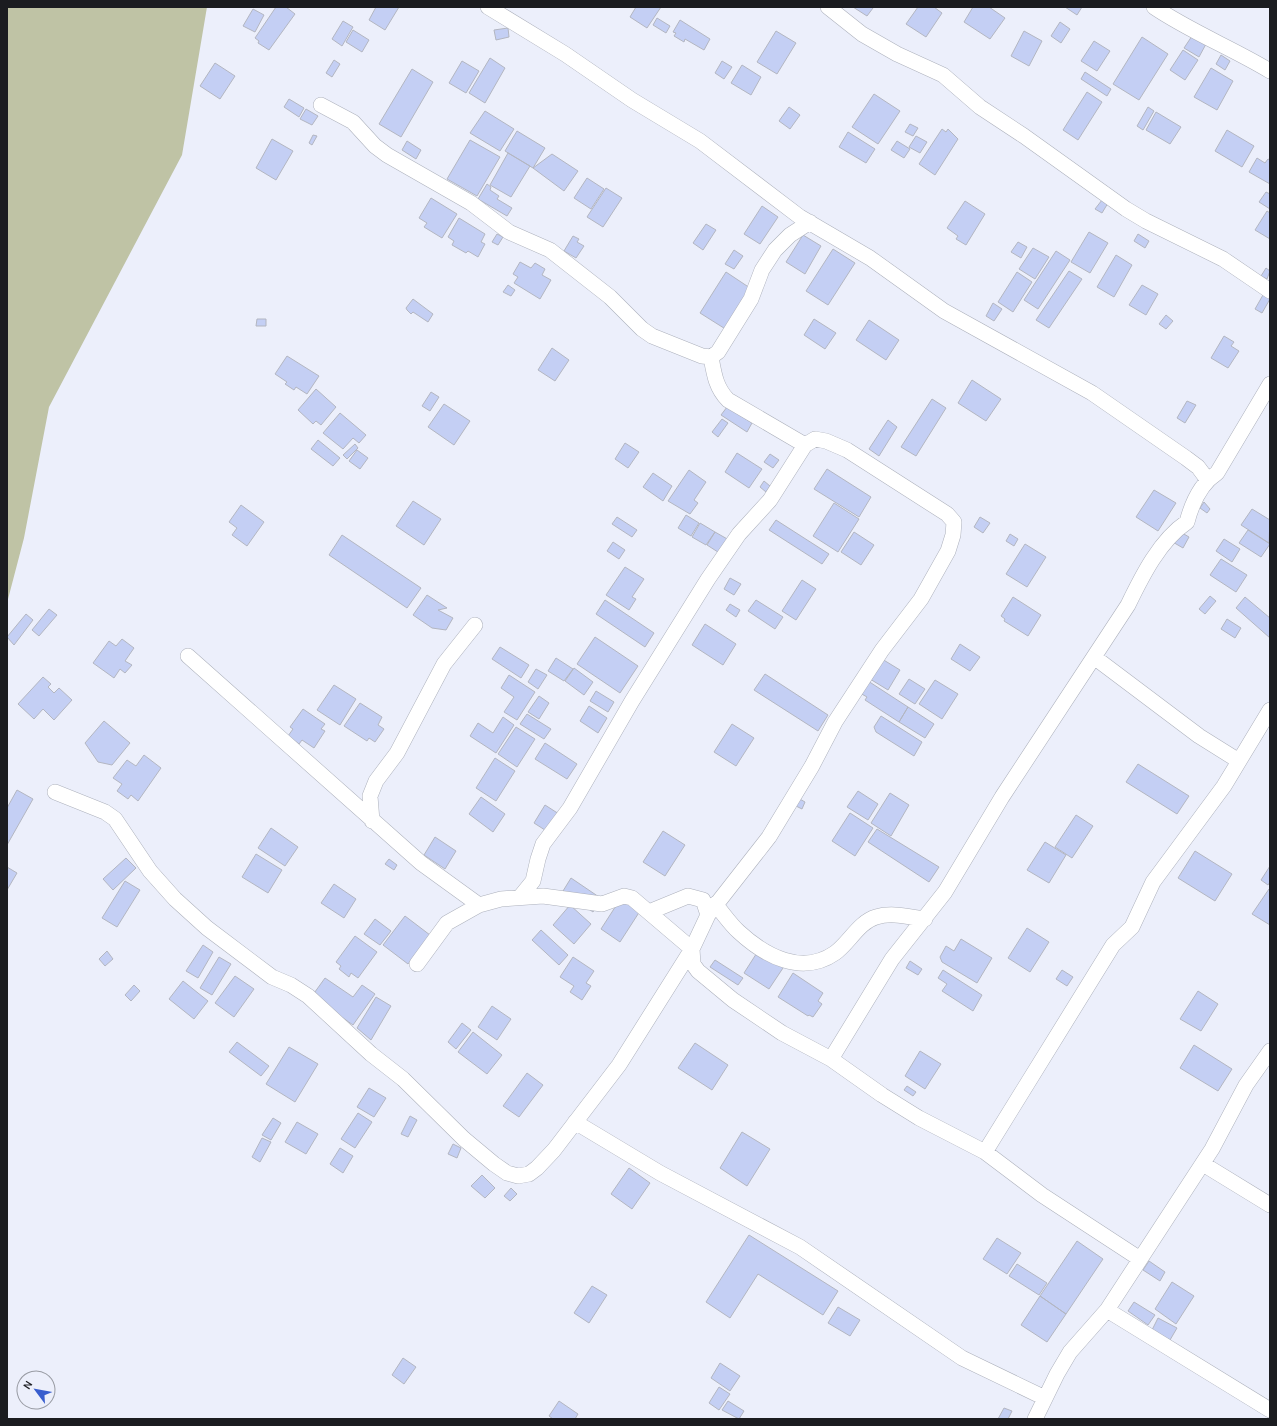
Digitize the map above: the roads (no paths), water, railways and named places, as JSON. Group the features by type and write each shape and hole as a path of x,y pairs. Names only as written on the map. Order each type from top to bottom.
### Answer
{"street":[{"path":"488,7 565,54 632,100 700,141 758,186 810,222 870,258 944,311 1092,393 1186,458 1198,467 1207,479"},
{"path":"828,7 862,34 897,54 943,75 980,107 1024,136 1126,209 1146,221 1223,259 1270,291"},
{"path":"1154,7 1178,24 1244,55 1270,71"},
{"path":"321,105 353,122 375,146 388,155 471,203 509,232 550,250 610,297 642,329 652,336 702,356 711,357 718,352 751,299 762,270 775,250 790,235 810,222"},
{"path":"711,357 715,380 720,393 745,411 805,445"},
{"path":"831,1059 892,959 945,892 1002,797 1128,605 1144,573 1155,556 1176,529 1187,522 1193,501 1207,479 1217,473 1270,384"},
{"path":"55,792 105,812 115,819 150,871 175,899 207,928 266,973 308,996 372,1054 403,1079 464,1139 507,1173 518,1176 529,1174 537,1168 554,1150 619,1065 692,949 712,909 744,871 785,814 835,722 882,650 921,599 940,567 953,535 954,522 947,514 846,450 826,441 816,440 805,445 770,500 739,534 667,645 570,808 543,844 533,881 520,897"},
{"path":"372,821 370,796 376,781 398,753 444,664 475,625"},
{"path":"188,656 421,863 479,905"},
{"path":"1094,657 1199,736 1239,761"},
{"path":"985,1152 1113,946 1132,927 1153,882 1224,786 1270,710"},
{"path":"533,881 544,896"},
{"path":"418,964 447,923 479,905 520,897 544,896 602,904 624,896 632,898 692,949 693,964 698,972 733,1000 782,1033 831,1059 882,1095 919,1118 985,1152 1042,1195 1140,1259"},
{"path":"650,912 688,896 703,900 739,932 763,950 786,961 806,964 821,961 836,952 858,930 875,917 891,914 925,919"},
{"path":"1035,1419 1070,1352 1107,1310 1202,1164 1246,1086 1270,1051"},
{"path":"575,1122 660,1173 800,1247 962,1358 1045,1398"},
{"path":"1202,1164 1270,1205"},
{"path":"1107,1310 1270,1410"}]}
